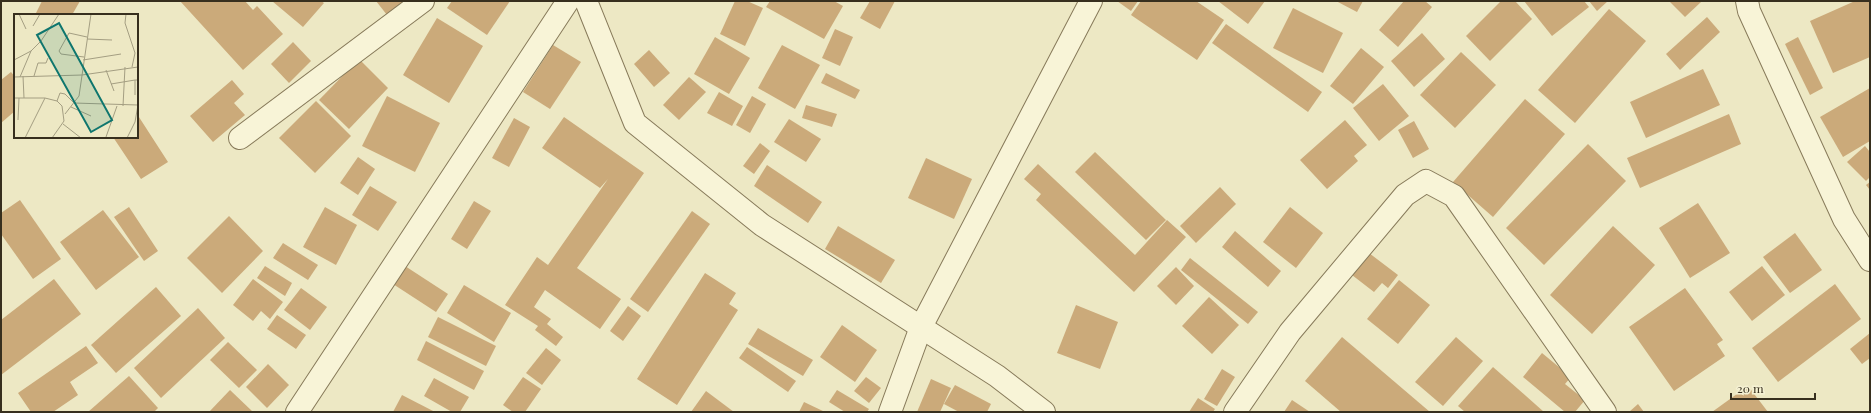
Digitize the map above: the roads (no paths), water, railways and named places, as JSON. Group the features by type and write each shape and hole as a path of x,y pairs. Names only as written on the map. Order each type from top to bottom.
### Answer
{"street":[{"path":"240,138 423,1"},
{"path":"297,412 568,1"},
{"path":"586,1 635,123 762,225 998,376 1044,412"},
{"path":"890,412 921,327 1091,1"},
{"path":"1747,1 1749,11 1844,220 1870,260"},
{"path":"1235,412 1290,332 1405,195 1426,181 1454,196 1605,412"}]}
